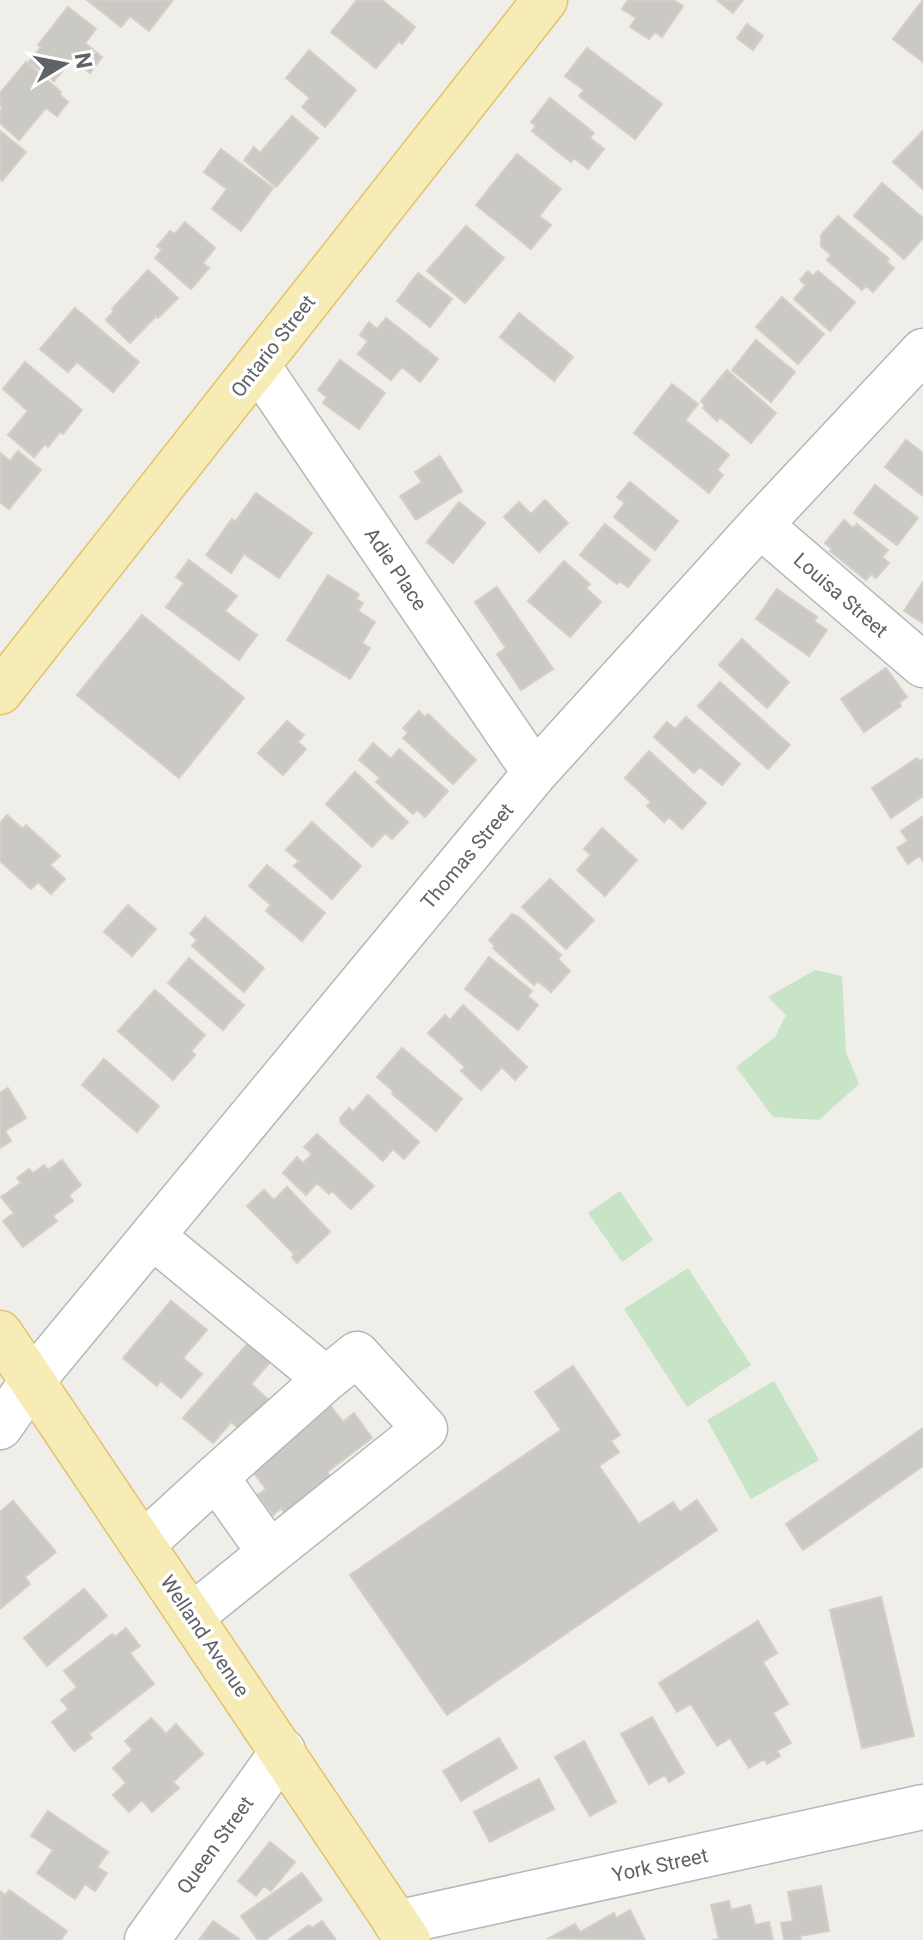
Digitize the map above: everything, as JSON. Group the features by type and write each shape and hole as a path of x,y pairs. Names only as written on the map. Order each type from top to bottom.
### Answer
{"main road":[{"name":"Ontario Street","path":"0,692 545,0"},
{"name":"Welland Avenue","path":"0,1333 402,1931"}],"street":[{"name":"Thomas Street","path":"0,1427 33,1380 535,773 923,351"},
{"name":"Adie Place","path":"258,366 535,773"},
{"name":"Louisa Street","path":"760,525 923,665"},
{"path":"152,1236 326,1379"},
{"path":"143,1544 357,1354 425,1429 192,1616"},
{"path":"216,1477 270,1553"},
{"name":"Queen Street","path":"147,1940 283,1751"},
{"name":"York Street","path":"402,1931 923,1807"}],"green space":[{"path":"815,970 842,976 846,1052 859,1084 819,1120 773,1117 736,1067 775,1037 786,1015 768,997"},
{"path":"620,1191 653,1240 622,1262 588,1213"},
{"path":"688,1268 751,1365 687,1407 624,1309"},
{"path":"774,1381 819,1460 751,1499 707,1420"}],"building":[{"path":"87,0 173,0 149,31 130,16 121,27"},
{"path":"357,0 382,0 415,27 376,68 331,32"},
{"path":"628,0 673,0 683,6 662,37 655,32 649,39 630,27 636,18 622,9"},
{"path":"717,0 743,0 733,13"},
{"path":"923,0 923,62 893,39"},
{"path":"68,7 96,29 85,43 102,57 90,73 72,59 54,81 29,62 41,47 38,45"},
{"path":"747,24 763,36 753,50 737,38"},
{"path":"587,48 662,104 635,139 579,96 584,90 565,76"},
{"path":"309,50 356,90 325,127 302,107 310,98 286,78"},
{"path":"26,62 61,92 59,94 68,102 57,116 46,108 19,140 0,123 3,107 0,105 0,93"},
{"path":"550,98 594,133 590,138 604,149 588,169 574,158 571,162 532,131 536,126 531,122"},
{"path":"292,116 318,138 276,187 244,160 254,147 260,153"},
{"path":"0,131 26,152 2,181 0,179"},
{"path":"923,131 923,189 893,162"},
{"path":"221,149 273,188 241,231 212,209 227,189 204,172"},
{"path":"517,154 561,189 539,216 551,225 531,249 476,205"},
{"path":"882,183 923,218 923,238 904,259 854,216"},
{"path":"838,216 889,259 887,262 894,268 873,292 866,286 862,290 827,260 831,255 821,246 821,235"},
{"path":"185,222 215,248 203,263 209,268 191,289 155,258 162,250 157,246 170,231 175,234"},
{"path":"466,226 504,258 465,303 427,271"},
{"path":"148,270 178,298 130,343 106,320 114,311 112,309"},
{"path":"808,271 813,276 818,271 855,302 830,331 794,299 806,285 800,280"},
{"path":"418,273 452,299 430,327 397,301"},
{"path":"782,297 824,334 798,364 756,327"},
{"path":"75,308 139,362 113,392 77,362 68,372 40,349"},
{"path":"519,313 573,357 554,381 500,337"},
{"path":"386,318 438,359 420,382 402,367 391,380 358,354 368,341 360,335 369,322 377,329"},
{"path":"756,340 795,372 771,402 732,370"},
{"path":"340,360 385,393 359,429 323,403 327,397 318,390"},
{"path":"25,362 82,410 63,434 60,432 48,447 45,444 34,457 8,435 28,411 3,389"},
{"path":"727,370 776,413 751,443 720,417 717,421 703,408 705,406 701,401"},
{"path":"672,384 698,404 685,420 729,455 717,470 723,475 709,493 634,433"},
{"path":"906,440 923,453 923,496 885,467"},
{"path":"18,451 41,470 9,509 0,502 0,453 10,461"},
{"path":"440,456 462,491 416,520 400,496 422,482 415,472"},
{"path":"630,482 678,521 655,550 614,517 625,503 617,497"},
{"path":"875,485 918,518 897,545 854,513"},
{"path":"256,493 312,533 279,578 244,554 231,573 206,555"},
{"path":"545,500 568,523 539,552 504,517 519,502 531,514"},
{"path":"459,502 485,523 453,563 427,542"},
{"path":"844,520 853,528 857,524 888,550 882,557 889,563 876,578 871,574 866,580 830,551 832,549 825,543"},
{"path":"605,524 650,560 628,587 620,581 617,584 580,555"},
{"path":"189,560 237,596 225,611 257,635 239,660 166,607 184,583 176,577"},
{"path":"564,561 590,584 586,588 601,602 570,637 528,601"},
{"path":"328,575 359,594 356,599 363,603 358,611 375,622 362,643 370,648 350,679 287,640"},
{"path":"923,582 923,623 904,611"},
{"path":"497,587 553,669 521,690 497,654 506,648 475,602"},
{"path":"777,589 817,617 814,621 827,630 809,656 756,619"},
{"path":"142,615 244,698 179,778 77,695"},
{"path":"742,639 789,682 767,708 719,665"},
{"path":"886,668 907,697 899,703 901,706 864,732 841,699"},
{"path":"720,682 790,745 768,769 698,706"},
{"path":"419,711 425,717 428,714 476,760 453,784 403,738 408,733 403,728"},
{"path":"686,717 740,764 722,785 700,767 694,773 654,737 667,722 675,729"},
{"path":"287,721 304,735 298,742 306,749 283,775 258,753"},
{"path":"373,743 391,759 399,749 448,791 425,817 417,810 413,814 376,782 380,778 359,760"},
{"path":"649,751 706,803 682,829 669,817 664,822 647,806 651,802 625,778"},
{"path":"917,758 920,761 923,759 923,796 891,818 872,788"},
{"path":"355,772 408,822 392,839 385,833 372,847 326,804"},
{"path":"7,815 23,829 26,825 60,856 50,865 65,879 51,894 38,882 31,889 0,861 0,823"},
{"path":"923,816 923,861 919,856 908,864 897,848 908,841 901,831"},
{"path":"312,822 361,866 332,899 294,866 299,861 286,850"},
{"path":"602,828 637,860 605,896 577,870 591,855 584,849"},
{"path":"267,865 325,913 302,941 266,911 271,905 249,886"},
{"path":"550,879 594,920 566,949 522,907"},
{"path":"128,905 156,929 132,956 104,932"},
{"path":"512,914 561,955 558,959 570,971 551,992 538,981 534,985 493,948 495,946 489,940"},
{"path":"205,917 264,968 244,992 192,946 197,940 190,934"},
{"path":"489,957 532,991 528,996 538,1005 518,1030 465,989"},
{"path":"189,958 244,1005 223,1030 168,983"},
{"path":"155,990 205,1035 191,1051 195,1055 173,1080 118,1031"},
{"path":"463,1005 527,1067 515,1080 502,1067 481,1090 461,1071 465,1067 428,1033 445,1015 450,1020"},
{"path":"402,1048 462,1099 436,1131 392,1094 394,1092 377,1077"},
{"path":"104,1059 159,1106 137,1132 82,1085"},
{"path":"8,1088 26,1118 5,1131 11,1141 0,1148 0,1093"},
{"path":"368,1095 419,1142 404,1159 393,1149 383,1161 341,1123 340,1118 349,1108 353,1112"},
{"path":"317,1134 374,1186 351,1209 332,1191 329,1194 317,1183 306,1195 283,1173 297,1157 303,1163 312,1154 304,1147"},
{"path":"62,1160 81,1185 69,1195 73,1201 53,1216 57,1221 23,1247 3,1221 14,1213 1,1197 21,1183 17,1178 29,1169 33,1173 44,1165 48,1170"},
{"path":"287,1187 330,1232 297,1263 292,1257 299,1250 293,1253 247,1206 264,1190 274,1200"},
{"path":"171,1301 207,1330 183,1358 202,1374 181,1398 161,1381 157,1386 123,1358"},
{"path":"249,1342 271,1361 251,1384 269,1400 242,1431 231,1422 213,1443 183,1418"},
{"path":"573,1366 620,1435 611,1441 619,1452 599,1466 639,1524 673,1502 680,1512 697,1500 717,1530 447,1715 350,1575 561,1430 535,1392"},
{"path":"324,1397 343,1422 354,1413 372,1438 327,1472 340,1489 293,1524 281,1508 273,1515 258,1495 266,1489 251,1469"},
{"path":"923,1428 923,1466 803,1550 786,1524"},
{"path":"13,1501 56,1552 25,1577 30,1584 1,1608 0,1512"},
{"path":"84,1589 107,1616 47,1666 24,1638"},
{"path":"881,1597 914,1736 862,1748 830,1610"},
{"path":"758,1621 777,1653 763,1662 788,1704 773,1713 791,1743 777,1751 780,1756 767,1764 764,1759 749,1768 730,1738 717,1746 691,1704 677,1712 659,1683"},
{"path":"126,1628 140,1646 130,1653 154,1684 89,1734 92,1738 74,1751 52,1722 69,1709 61,1700 77,1687 64,1671 112,1634 115,1637"},
{"path":"652,1717 684,1773 669,1782 665,1775 649,1784 621,1734"},
{"path":"151,1718 166,1734 176,1724 203,1754 173,1782 179,1788 152,1812 142,1800 129,1812 113,1795 126,1783 113,1768 133,1750 125,1741"},
{"path":"499,1738 517,1768 461,1801 443,1771"},
{"path":"584,1741 616,1802 590,1816 555,1757"},
{"path":"539,1779 554,1809 490,1842 474,1812"},
{"path":"48,1811 108,1852 97,1867 107,1873 95,1891 85,1884 75,1899 37,1873 53,1850 31,1836"},
{"path":"270,1842 295,1862 271,1891 264,1886 256,1896 238,1881"},
{"path":"302,1873 322,1900 265,1940 258,1940 241,1916"},
{"path":"821,1886 829,1931 800,1936 801,1940 784,1940 781,1923 793,1921 788,1892"},
{"path":"9,1890 67,1931 61,1940 0,1940 0,1891 5,1895"},
{"path":"729,1901 731,1910 750,1905 755,1925 769,1922 773,1940 713,1940 719,1939 711,1905"},
{"path":"630,1910 645,1940 549,1938 575,1924 580,1932 614,1913 616,1918"},
{"path":"213,1921 239,1939 199,1940"},
{"path":"322,1921 336,1940 288,1940 309,1925 312,1928"}]}
